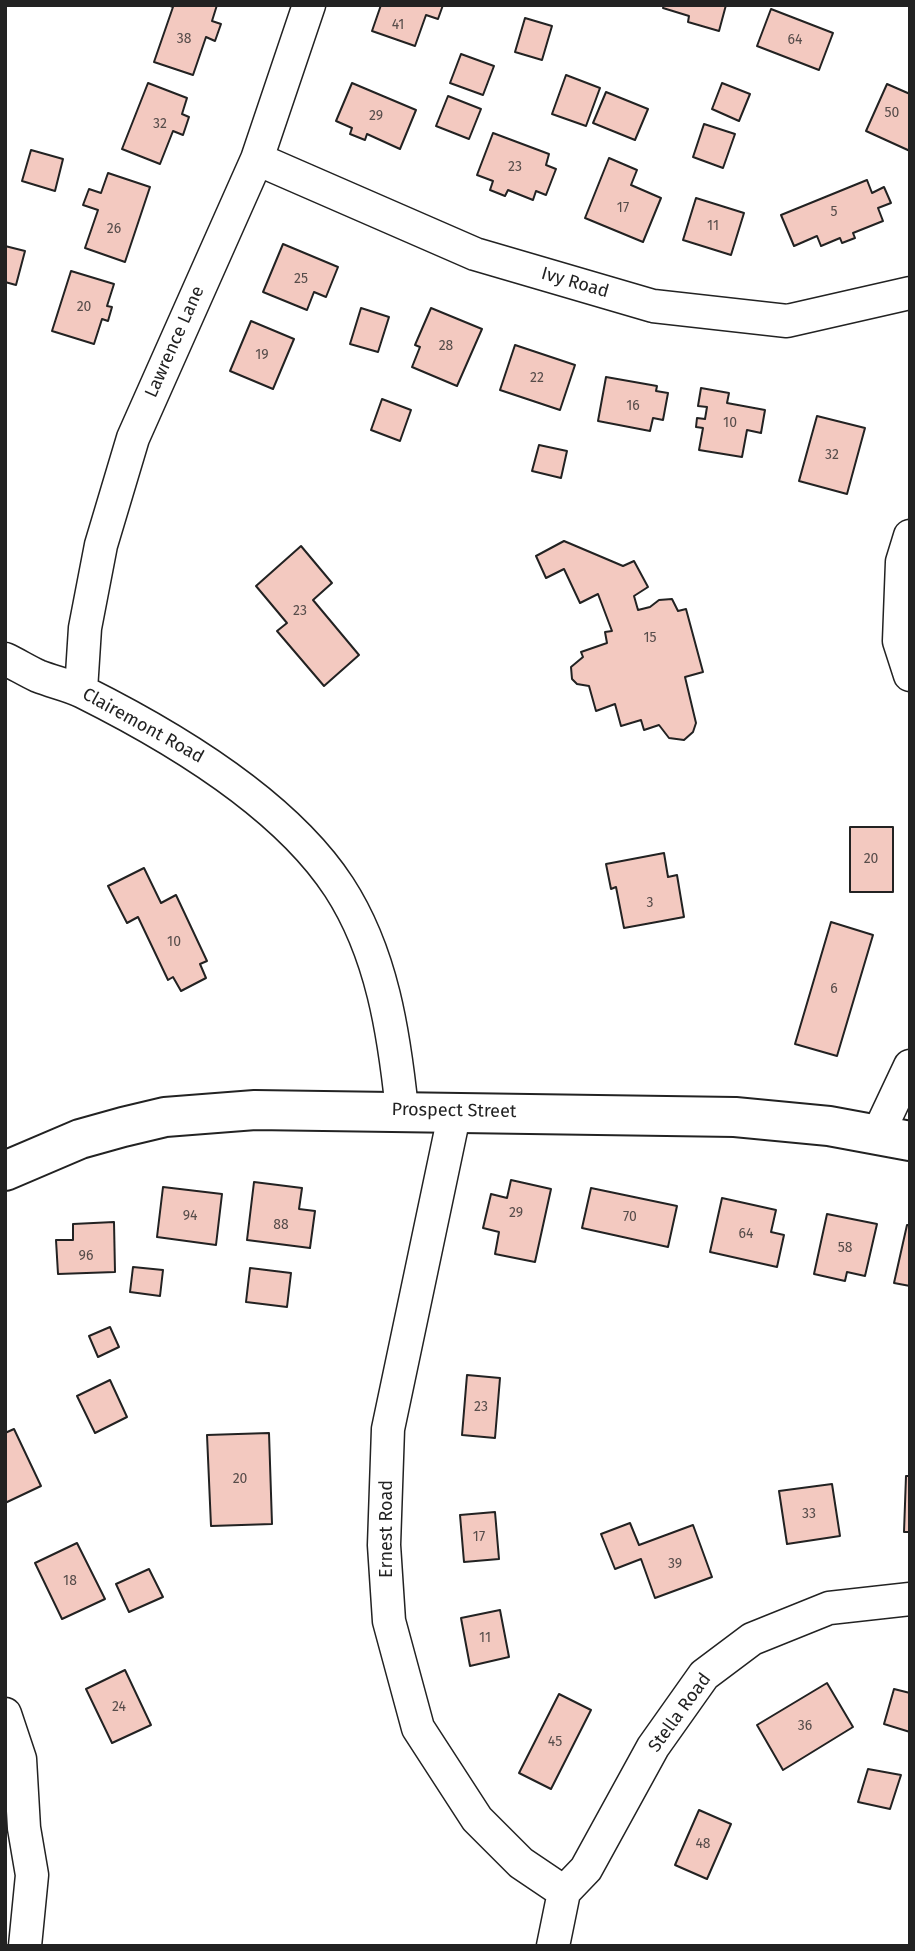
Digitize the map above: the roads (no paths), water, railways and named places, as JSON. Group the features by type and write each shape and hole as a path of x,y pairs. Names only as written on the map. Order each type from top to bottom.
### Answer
{"street":[{"name":"Lawrence Lane","path":"81,690 85,628 101,545 134,438 257,159 309,5"},
{"name":"Ivy Road","path":"257,159 475,254 653,306 787,321 910,293"},
{"path":"910,536 902,562 899,641 910,675"},
{"name":"Clairemont Road","path":"5,659 38,676 81,690 199,755 285,824 339,887 371,953 387,1002 402,1110"},
{"path":"893,1139 910,1066"},
{"name":"Prospect Street","path":"5,1171 80,1139 165,1117 255,1110 746,1117 830,1126 893,1139"},
{"name":"Ernest Road","path":"454,1111 388,1429 384,1545 389,1621 418,1728 477,1819 521,1863 564,1892"},
{"name":"Stella Road","path":"564,1892 586,1869 653,1747 704,1675 752,1639 829,1608 910,1599"},
{"path":"5,1714 20,1759 15,1829 32,1875 25,1946"},
{"path":"553,1946 564,1892"}]}
